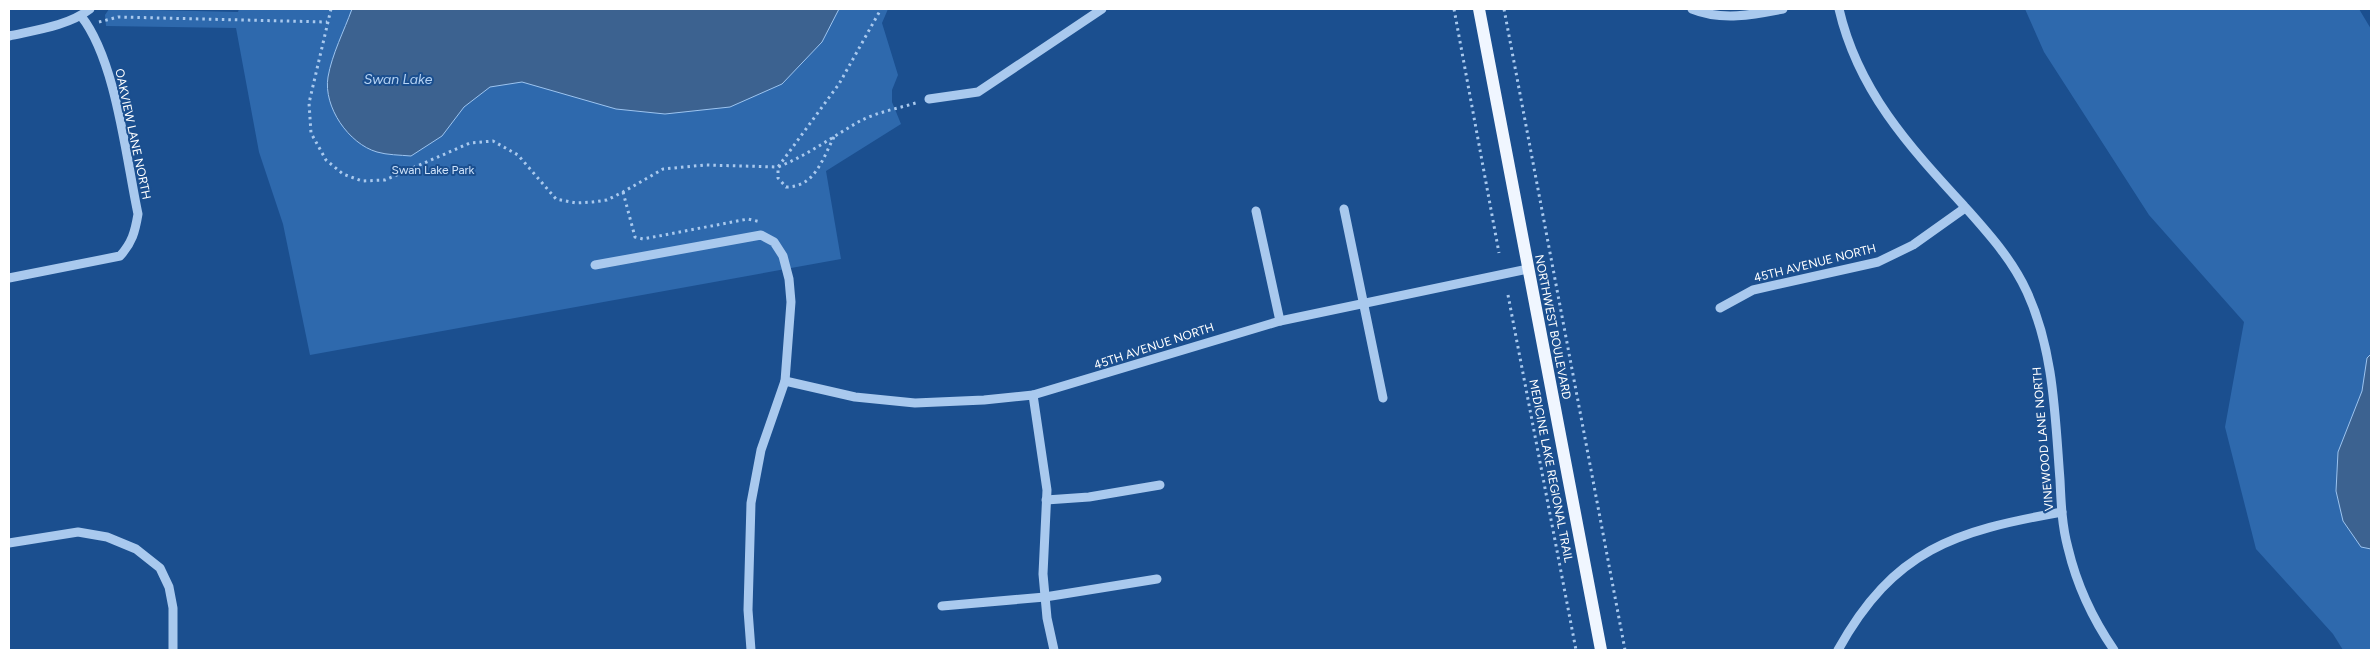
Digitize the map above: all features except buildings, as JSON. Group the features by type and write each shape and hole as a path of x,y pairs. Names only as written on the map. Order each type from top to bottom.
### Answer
{"main road":[{"name":"NORTHWEST BOULEVARD","path":"1479,9 1601,650"}],"street":[{"path":"9,36 39,30 81,16 90,9"},
{"path":"929,99 978,92 1102,9"},
{"path":"1692,9 1701,13 1728,16 1756,14 1783,9"},
{"name":"VINEWOOD LANE NORTH","path":"1839,9 1860,73 1880,106 1965,208 1985,227 2007,257 2027,292 2043,335 2052,379 2062,512 2068,548 2079,584 2094,620 2114,650"},
{"name":"OAKVIEW LANE NORTH","path":"9,278 107,260 120,256 131,244 138,214 112,89 105,61 88,25 81,16"},
{"name":"45TH AVENUE NORTH","path":"1720,308 1753,290 1878,262 1913,245 1965,208"},
{"path":"1344,209 1383,398"},
{"path":"1256,211 1280,321"},
{"path":"595,265 761,235 774,242 783,256 789,279 790,330 785,381 761,450 751,503 748,610 751,650"},
{"name":"45TH AVENUE NORTH","path":"785,381 855,397 915,403 984,400 1033,395 1280,321 1528,269"},
{"path":"1033,395 1043,453 1046,500 1043,574 1054,650"},
{"path":"1046,500 1089,497 1160,485"},
{"path":"1838,650 1854,622 1876,594 1903,568 1933,548 1968,533 2003,523 2062,512"},
{"path":"9,543 78,532 107,537 136,549 160,568 169,587 173,608 173,650"},
{"path":"942,606 1045,597 1157,579"}],"path":[{"path":"330,9 309,103 312,133 326,160 343,174 362,181 384,180 470,142 493,141 518,155 556,199 576,203 607,200 663,169 705,165 778,167 802,158 862,120 929,99"},
{"path":"834,137 813,176 798,187 786,187 778,178 778,167 839,84 881,9"},
{"path":"1454,9 1499,253"},
{"path":"1504,9 1625,650"},
{"path":"88,25 118,17 327,22"},
{"name":"MEDICINE LAKE REGIONAL TRAIL","path":"1508,294 1576,650"}],"green space":[{"name":"Swan Lake Park","path":"109,9 238,12 239,9 888,9 882,23 898,75 892,90 892,102 901,124 826,171 841,259 310,355 283,224 259,152 236,28 106,26 105,15"},
{"path":"2025,9 2359,9 2371,29 2371,650 2343,650 2333,634 2256,549 2225,427 2244,322 2149,215 2044,52"}],"water":[{"name":"Swan Lake","path":"352,9 839,9 822,42 782,84 730,107 665,114 616,109 522,82 490,87 464,107 442,136 411,156 381,153 367,148 348,133 334,112 328,89 328,77 335,51"},
{"path":"2371,354 2371,549 2361,547 2343,521 2336,491 2338,452 2362,391 2367,358"}]}
